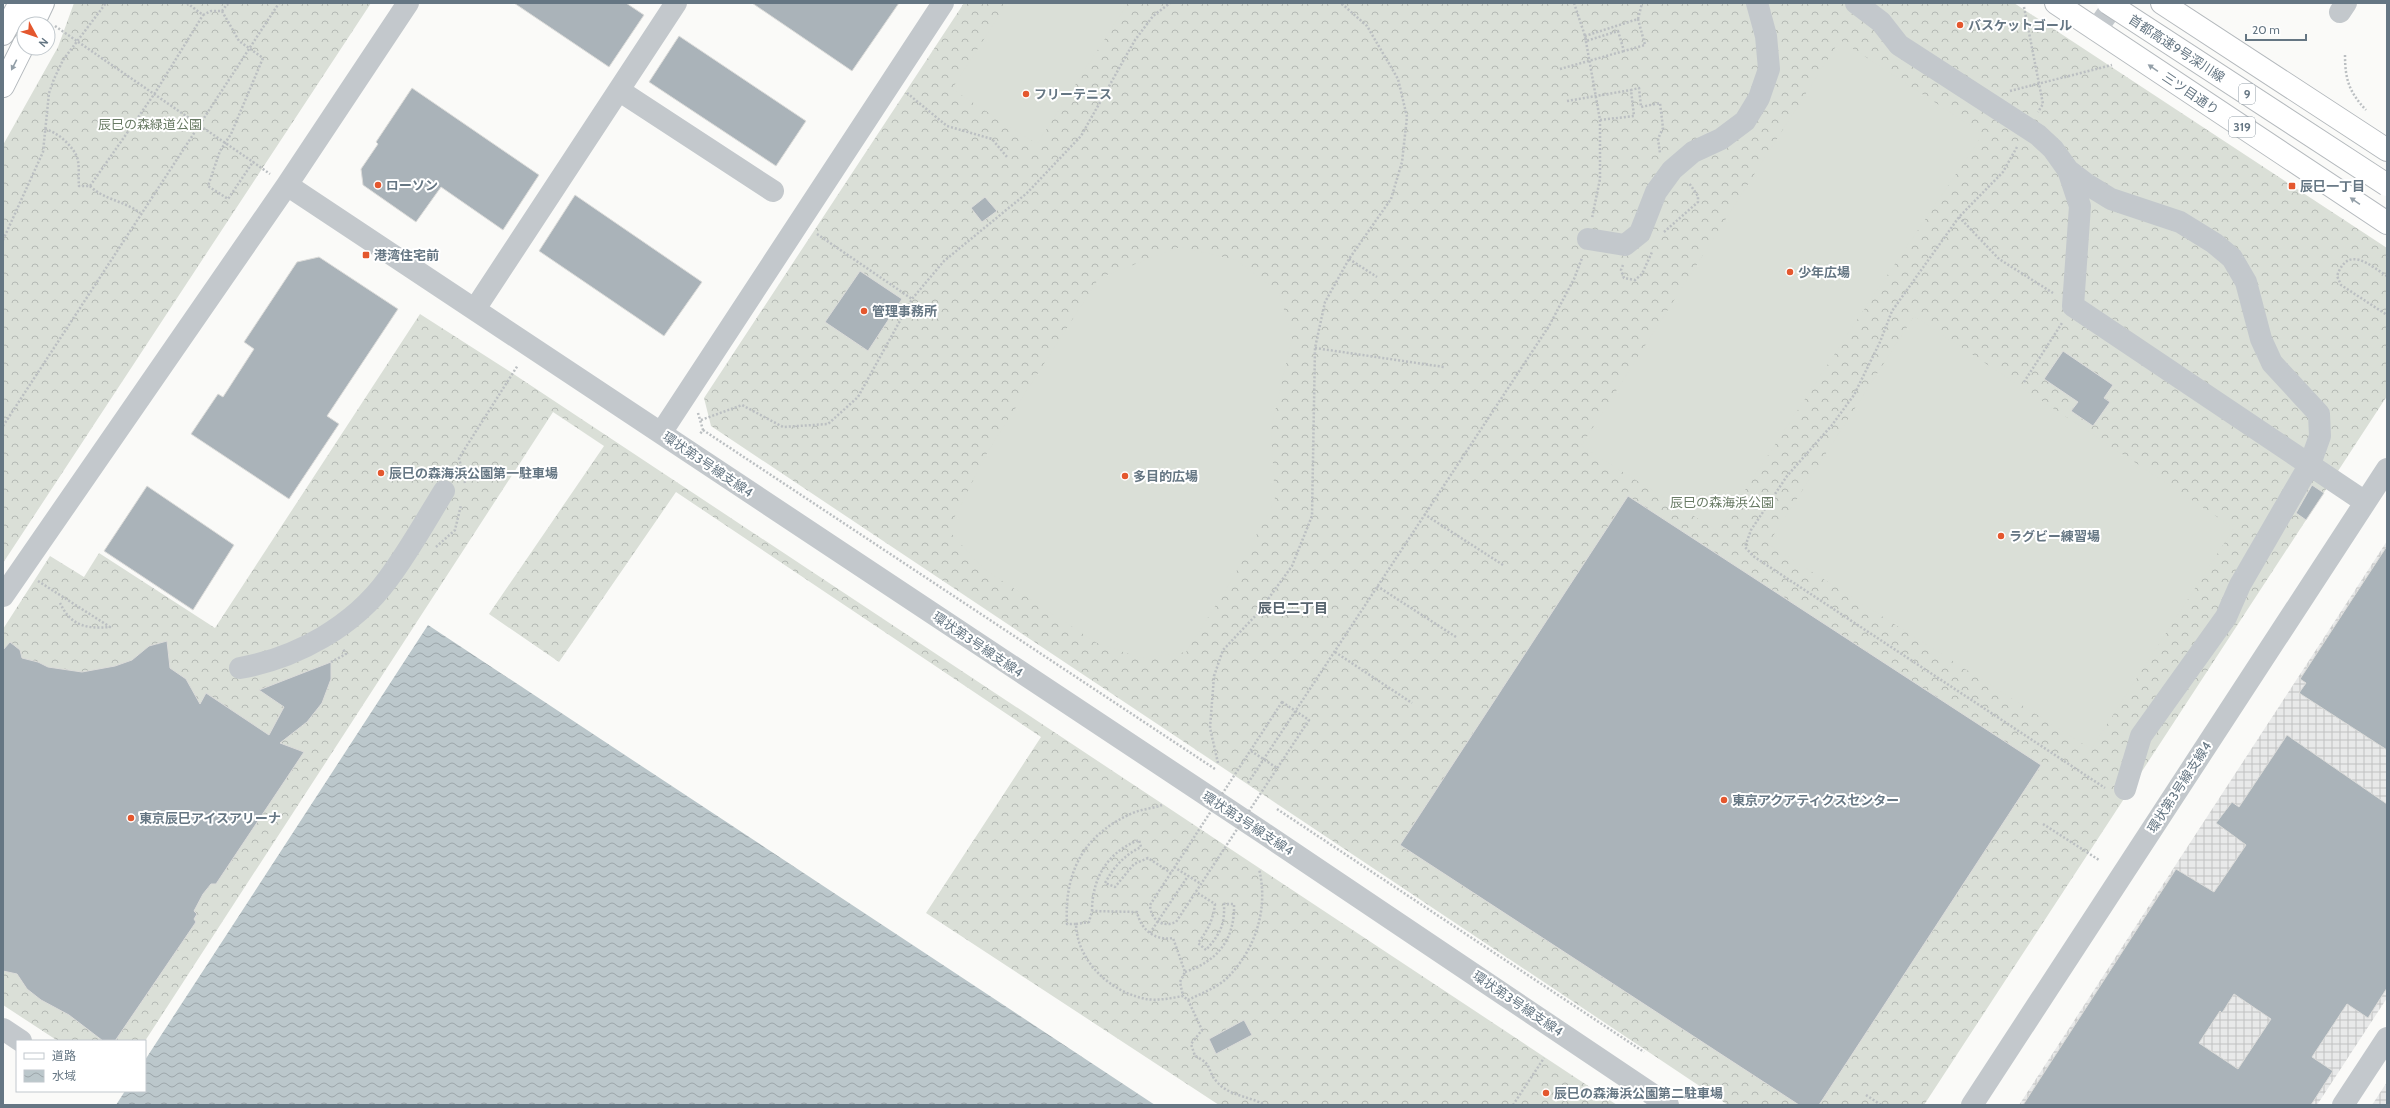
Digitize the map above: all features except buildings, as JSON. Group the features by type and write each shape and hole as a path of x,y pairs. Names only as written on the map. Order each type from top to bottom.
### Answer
{"main road":[{"path":"3,34 20,3"},
{"name":"首都高速9号深川線","path":"2108,3 2387,185"},
{"path":"2121,3 2387,177"},
{"name":"9","path":"2162,3 2387,150"},
{"path":"2181,3 2387,140"},
{"name":"三ツ目通り","path":"2070,7 2096,30 2387,223"},
{"path":"3,86 18,56"}],"street":[{"path":"3,596 279,179 408,3"},
{"path":"475,309 620,91 676,3"},
{"path":"661,432 943,3"},
{"path":"1588,239 1625,245 1640,233 1656,192 1672,170 1693,152 1721,139 1745,121 1759,98 1769,69 1766,36 1757,3"},
{"path":"1856,3 1881,22 1899,45 2028,128 2053,149 2068,170 2085,183 2111,199 2180,222 2214,242 2232,258 2246,282 2261,339 2272,363 2319,414 2320,436 2310,464 2240,584 2226,617 2141,736 2125,789"},
{"path":"2096,30 2115,3"},
{"path":"620,91 773,191"},
{"path":"2068,170 2080,206 2073,306 2365,502"},
{"name":"環状第3号線支線4","path":"279,179 1276,841 1668,1105"},
{"name":"環状第3号線支線4","path":"1972,1105 2387,469"},
{"path":"240,668 262,664 289,656 354,616 388,580 444,491"},
{"path":"3,1029 20,1040"},
{"path":"2344,1105 2387,1038"}],"path":[{"path":"3,240 43,152 49,94 54,79 77,41 106,3"},
{"path":"187,3 203,15"},
{"path":"222,11 228,3"},
{"path":"3,426 199,123 279,3"},
{"path":"700,420 742,405 782,427 828,424 858,397 912,299 944,261 1027,193 1081,136 1135,40 1153,16 1170,3"},
{"path":"1218,763 1210,728 1214,676 1223,650 1258,612 1292,566 1312,516 1315,348 1325,302 1350,259 1391,199 1402,162 1407,117 1398,79 1367,26 1341,3"},
{"path":"1248,783 1549,326 1574,279 1588,239 1600,179 1600,120 1597,96 1585,36 1574,3"},
{"path":"1560,69 1644,45 1638,19 1642,3"},
{"path":"2024,7 2043,104 2002,172 1959,217 1892,310 1880,342 1854,395 1832,425 1787,476 1751,530 1745,547 1753,556 2109,790 2125,789"},
{"path":"90,186 155,93 203,15 211,11 222,11"},
{"path":"222,11 239,41 263,58 231,134 220,151 208,186 228,199 253,162"},
{"path":"1585,36 1638,19"},
{"path":"56,26 279,179"},
{"path":"1586,41 1618,31 1624,51"},
{"path":"2345,55 2345,76 2355,99 2370,114"},
{"path":"1982,98 2039,85 2112,65"},
{"path":"1567,102 1631,90"},
{"path":"907,93 947,126 992,139 1007,158"},
{"path":"45,129 57,134 72,150 78,164 79,186 90,186 98,195 120,201 140,214"},
{"path":"1959,217 1999,259 2073,306 2024,382"},
{"path":"814,232 912,299"},
{"path":"1350,259 1377,277"},
{"path":"2387,276 2358,259 2348,260 2340,267 2337,276 2341,285 2387,315"},
{"path":"1315,348 1444,367"},
{"path":"703,430 1215,769"},
{"path":"1424,514 1503,565"},
{"path":"32,577 110,627 90,628 75,622 65,612 60,602"},
{"path":"1377,586 1456,637"},
{"path":"1335,652 1412,703"},
{"path":"1282,702 1296,711 1309,720 1176,922 1168,925 1155,919 1150,913 1150,905 1282,702"},
{"path":"1251,751 1277,768"},
{"path":"1162,805 1137,812 1112,824 1092,841 1076,863 1066,900 1067,924 1089,922 1092,911 1095,884 1103,867 1127,844 1139,840 1141,848 1123,858 1112,869 1105,883 1114,887 1134,864 1148,858 1170,873"},
{"path":"1277,809 1644,1052"},
{"path":"2043,824 2099,860"},
{"path":"1174,867 1201,884"},
{"path":"1188,1000 1225,980 1248,952 1260,919 1262,887 1259,869"},
{"path":"1150,933 1188,876"},
{"path":"1185,972 1201,967 1213,958 1227,939 1234,919 1234,904 1224,904 1224,916 1219,936 1206,950 1198,943 1211,924 1215,904 1196,892"},
{"path":"1092,911 1137,912 1143,927 1150,933 1166,939 1173,938 1185,972 1180,982 1183,996 1188,1000 1202,1030 1191,1044 1195,1056 1206,1061 1216,1082 1234,1094 1265,1105"},
{"path":"1076,924 1076,939 1084,956 1100,975 1127,993 1147,1000 1183,996"},
{"path":"1513,1105 1544,1058"},
{"path":"1866,1095 1881,1105"}],"shaded area":[{"path":"2387,541 2387,998 2317,1105 2019,1105"},
{"path":"2387,1082 2387,1105 2372,1105"}],"green space":[{"name":"辰巳の森緑道公園","path":"74,3 371,3 3,563 3,145 53,56 56,56"},
{"name":"辰巳の森海浜公園","path":"964,3 2014,3 2387,248 2387,396 1924,1105 1728,1105 711,426 704,398"},
{"path":"1007,3 1128,3 1037,144 952,89"},
{"name":"少年広場","path":"1840,40 1983,134 1859,317 1718,531 1581,446"},
{"name":"多目的広場","path":"1180,247 1236,260 1279,292 1292,338 1271,429 1275,501 1231,581 1186,652 1141,658 1097,643 984,569 948,530 988,451 1099,278"},
{"path":"420,314 509,371 1617,1105 1219,1105 926,913 1041,737 676,492 559,662 489,614 604,446 553,412 146,1040 56,1040 3,1005 3,629 50,556 84,577 99,553 215,628"},
{"name":"ラグビー練習場","path":"1914,316 2234,528 2091,749 1768,544"}],"water":[{"path":"428,625 1155,1105 116,1105 124,1092 146,1092 146,1058"}],"place":[{"name":"バスケットゴール","path":"1960,25"},
{"name":"フリーテニス","path":"1026,94"},
{"name":"ローソン","path":"378,185"},
{"name":"辰巳一丁目","path":"2292,186"},
{"name":"港湾住宅前","path":"366,255"},
{"name":"少年広場","path":"1790,272"},
{"name":"管理事務所","path":"864,311"},
{"name":"辰巳の森海浜公園第一駐車場","path":"381,473"},
{"name":"多目的広場","path":"1125,476"},
{"name":"ラグビー練習場","path":"2001,536"},
{"name":"東京アクアティクスセンター","path":"1724,800"},
{"name":"東京辰巳アイスアリーナ","path":"131,818"},
{"name":"辰巳の森海浜公園第二駐車場","path":"1546,1093"}],"district":[{"name":"辰巳二丁目","path":"1293,608"}]}
